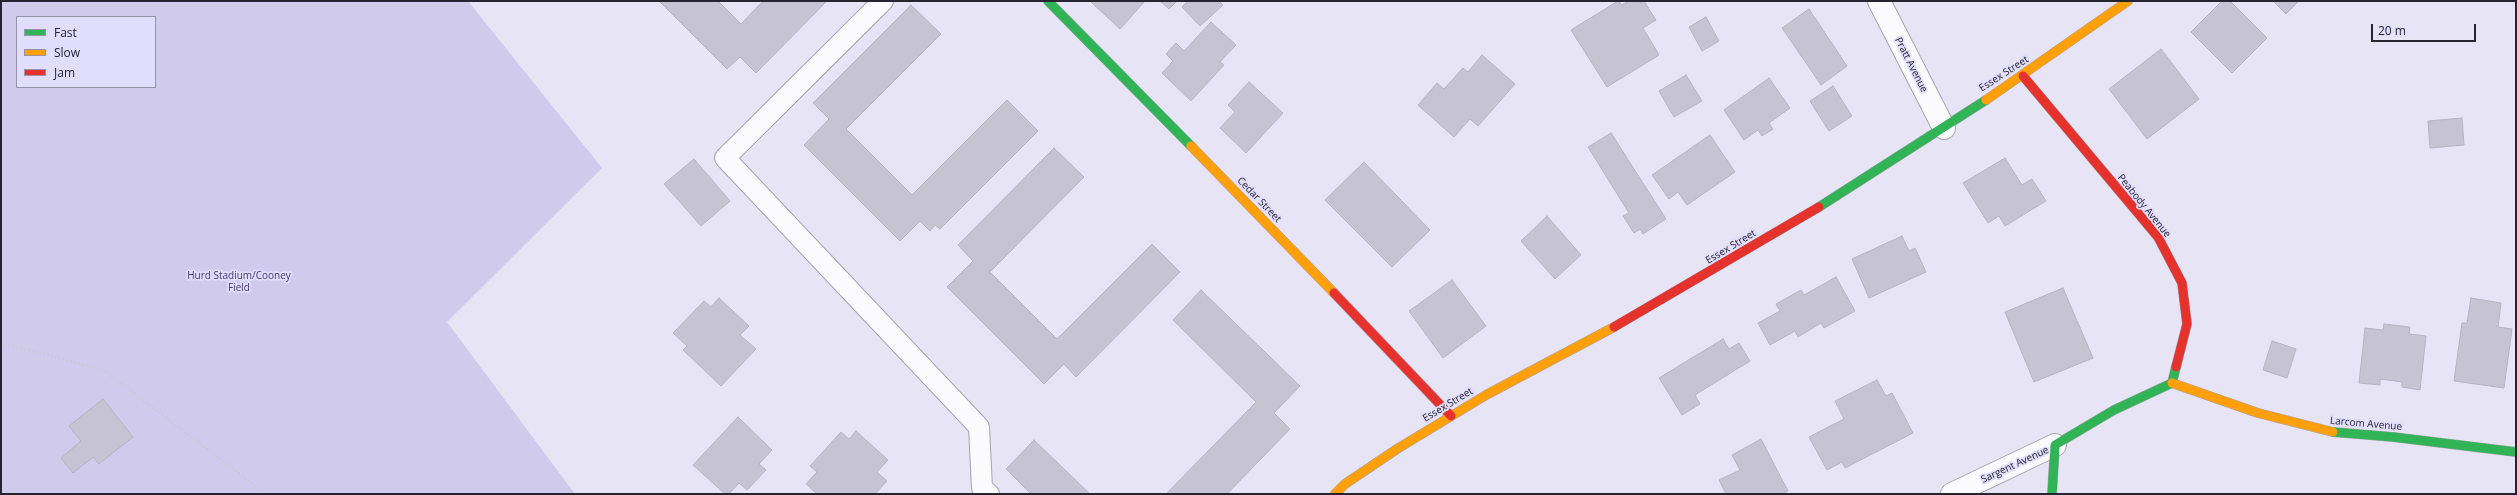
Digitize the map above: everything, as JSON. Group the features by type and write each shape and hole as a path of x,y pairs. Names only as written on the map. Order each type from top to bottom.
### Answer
{"street":[{"name":"Cedar Street","path":"1048,1 1247,203 1451,416"},
{"name":"Pratt Avenue","path":"1879,1 1944,128"},
{"name":"Essex Street","path":"1335,494 1345,484 1486,395 1638,314 1827,202 2023,76 2128,1"},
{"name":"Peabody Avenue","path":"2023,76 2158,237 2182,282 2187,324 2172,383"},
{"path":"2052,494 2055,445 2114,410 2172,383"},
{"name":"Larcom Avenue","path":"2172,383 2258,413 2329,432 2393,437 2516,452"},
{"name":"Sargent Avenue","path":"1952,494 2055,445"}],"lane":[{"path":"883,1 725,158 979,427 982,488 989,494"}],"path":[{"path":"1,343 104,370 266,494"}],"green space":[{"name":"Hurd Stadium/Cooney Field","path":"1,1 468,1 602,168 447,322 575,494 1,494"}],"building":[{"path":"659,1 718,1 741,24 763,1 827,1 756,73 740,57 727,69"},
{"path":"1090,1 1145,1 1120,29"},
{"path":"1160,1 1177,1 1169,9"},
{"path":"1188,1 1219,1 1223,5 1200,26 1182,7"},
{"path":"1618,1 1622,5 1628,1 1644,1 1656,20 1643,28 1659,55 1607,87 1571,30"},
{"path":"2222,1 2230,1 2267,38 2232,73 2191,32"},
{"path":"2273,1 2299,1 2286,14"},
{"path":"911,5 941,34 846,129 912,195 1007,100 1038,131 940,229 935,225 930,231 920,221 900,241 804,145 829,119 813,103"},
{"path":"1809,9 1847,66 1821,85 1782,28"},
{"path":"1706,17 1719,41 1702,51 1689,27"},
{"path":"1211,22 1236,45 1220,62 1224,65 1191,101 1162,73 1173,61 1166,54 1176,43 1184,51"},
{"path":"2161,49 2199,99 2147,139 2109,89"},
{"path":"1482,55 1515,84 1478,126 1470,119 1454,137 1418,105 1437,83 1444,89 1463,68 1468,72"},
{"path":"1686,75 1702,101 1674,117 1659,91"},
{"path":"1769,78 1790,108 1769,123 1773,129 1762,136 1758,130 1744,140 1724,110"},
{"path":"1249,82 1283,113 1246,153 1220,128 1235,112 1228,105"},
{"path":"1833,86 1852,116 1829,131 1810,101"},
{"path":"2462,118 2464,145 2430,148 2428,121"},
{"path":"1611,133 1666,219 1643,234 1640,229 1634,233 1623,216 1629,213 1588,147"},
{"path":"1710,135 1735,172 1687,205 1678,192 1669,199 1652,175"},
{"path":"1054,148 1084,177 990,272 1057,339 1152,244 1180,272 1076,377 1064,364 1044,384 947,287 973,261 958,245"},
{"path":"2005,158 2022,185 2032,179 2046,201 2005,226 1999,216 1988,223 1963,183"},
{"path":"694,159 730,201 701,226 664,184"},
{"path":"1364,162 1430,230 1392,267 1325,200"},
{"path":"1547,216 1581,255 1555,279 1521,241"},
{"path":"1902,236 1909,251 1915,248 1926,272 1869,298 1852,259"},
{"path":"1836,277 1855,311 1824,328 1821,323 1798,337 1795,331 1770,345 1758,323 1780,311 1776,304 1801,290 1804,295"},
{"path":"1452,280 1486,326 1443,358 1409,311"},
{"path":"2063,288 2093,358 2034,382 2005,312"},
{"path":"1201,290 1300,386 1274,413 1290,429 1227,494 1166,494 1256,402 1173,320"},
{"path":"719,298 749,326 740,335 756,349 721,386 683,350 687,346 673,333 704,301 711,307"},
{"path":"2471,298 2501,303 2498,327 2512,329 2504,388 2454,381 2462,323 2467,323"},
{"path":"2384,324 2410,327 2409,334 2426,336 2420,390 2402,387 2402,382 2380,379 2380,385 2359,383 2365,328 2383,330"},
{"path":"1723,339 1729,349 1739,343 1750,361 1695,395 1700,404 1682,415 1659,378"},
{"path":"2272,341 2296,349 2287,378 2263,370"},
{"path":"1877,380 1886,396 1892,393 1913,433 1845,468 1842,462 1827,470 1809,437 1844,419 1835,401"},
{"path":"103,399 133,437 99,464 93,457 73,473 61,458 81,441 69,426"},
{"path":"738,417 772,450 759,464 766,470 747,490 739,483 729,494 725,494 693,465"},
{"path":"856,431 888,460 877,472 887,481 875,494 817,494 806,484 817,472 810,466 841,432 849,439"},
{"path":"1761,439 1788,491 1782,494 1726,494 1719,480 1740,470 1732,455"},
{"path":"1034,440 1090,494 1031,494 1006,469"}],"traffic: fast":[{"path":"1048,1 1191,146"},
{"path":"1819,207 1986,100"},
{"path":"2052,494 2055,445 2114,410 2172,383 2176,367"},
{"path":"2333,432 2393,437 2516,452"}],"traffic: slow":[{"path":"1986,100 2128,1"},
{"path":"1191,146 1334,293"},
{"path":"1335,494 1345,484 1397,449 1486,395 1614,327"},
{"path":"2172,383 2258,413 2333,432"}],"traffic: jam":[{"path":"2023,76 2158,237 2182,283 2187,324 2176,367"},
{"path":"1614,327 1819,207"},
{"path":"1334,293 1451,416"}]}
